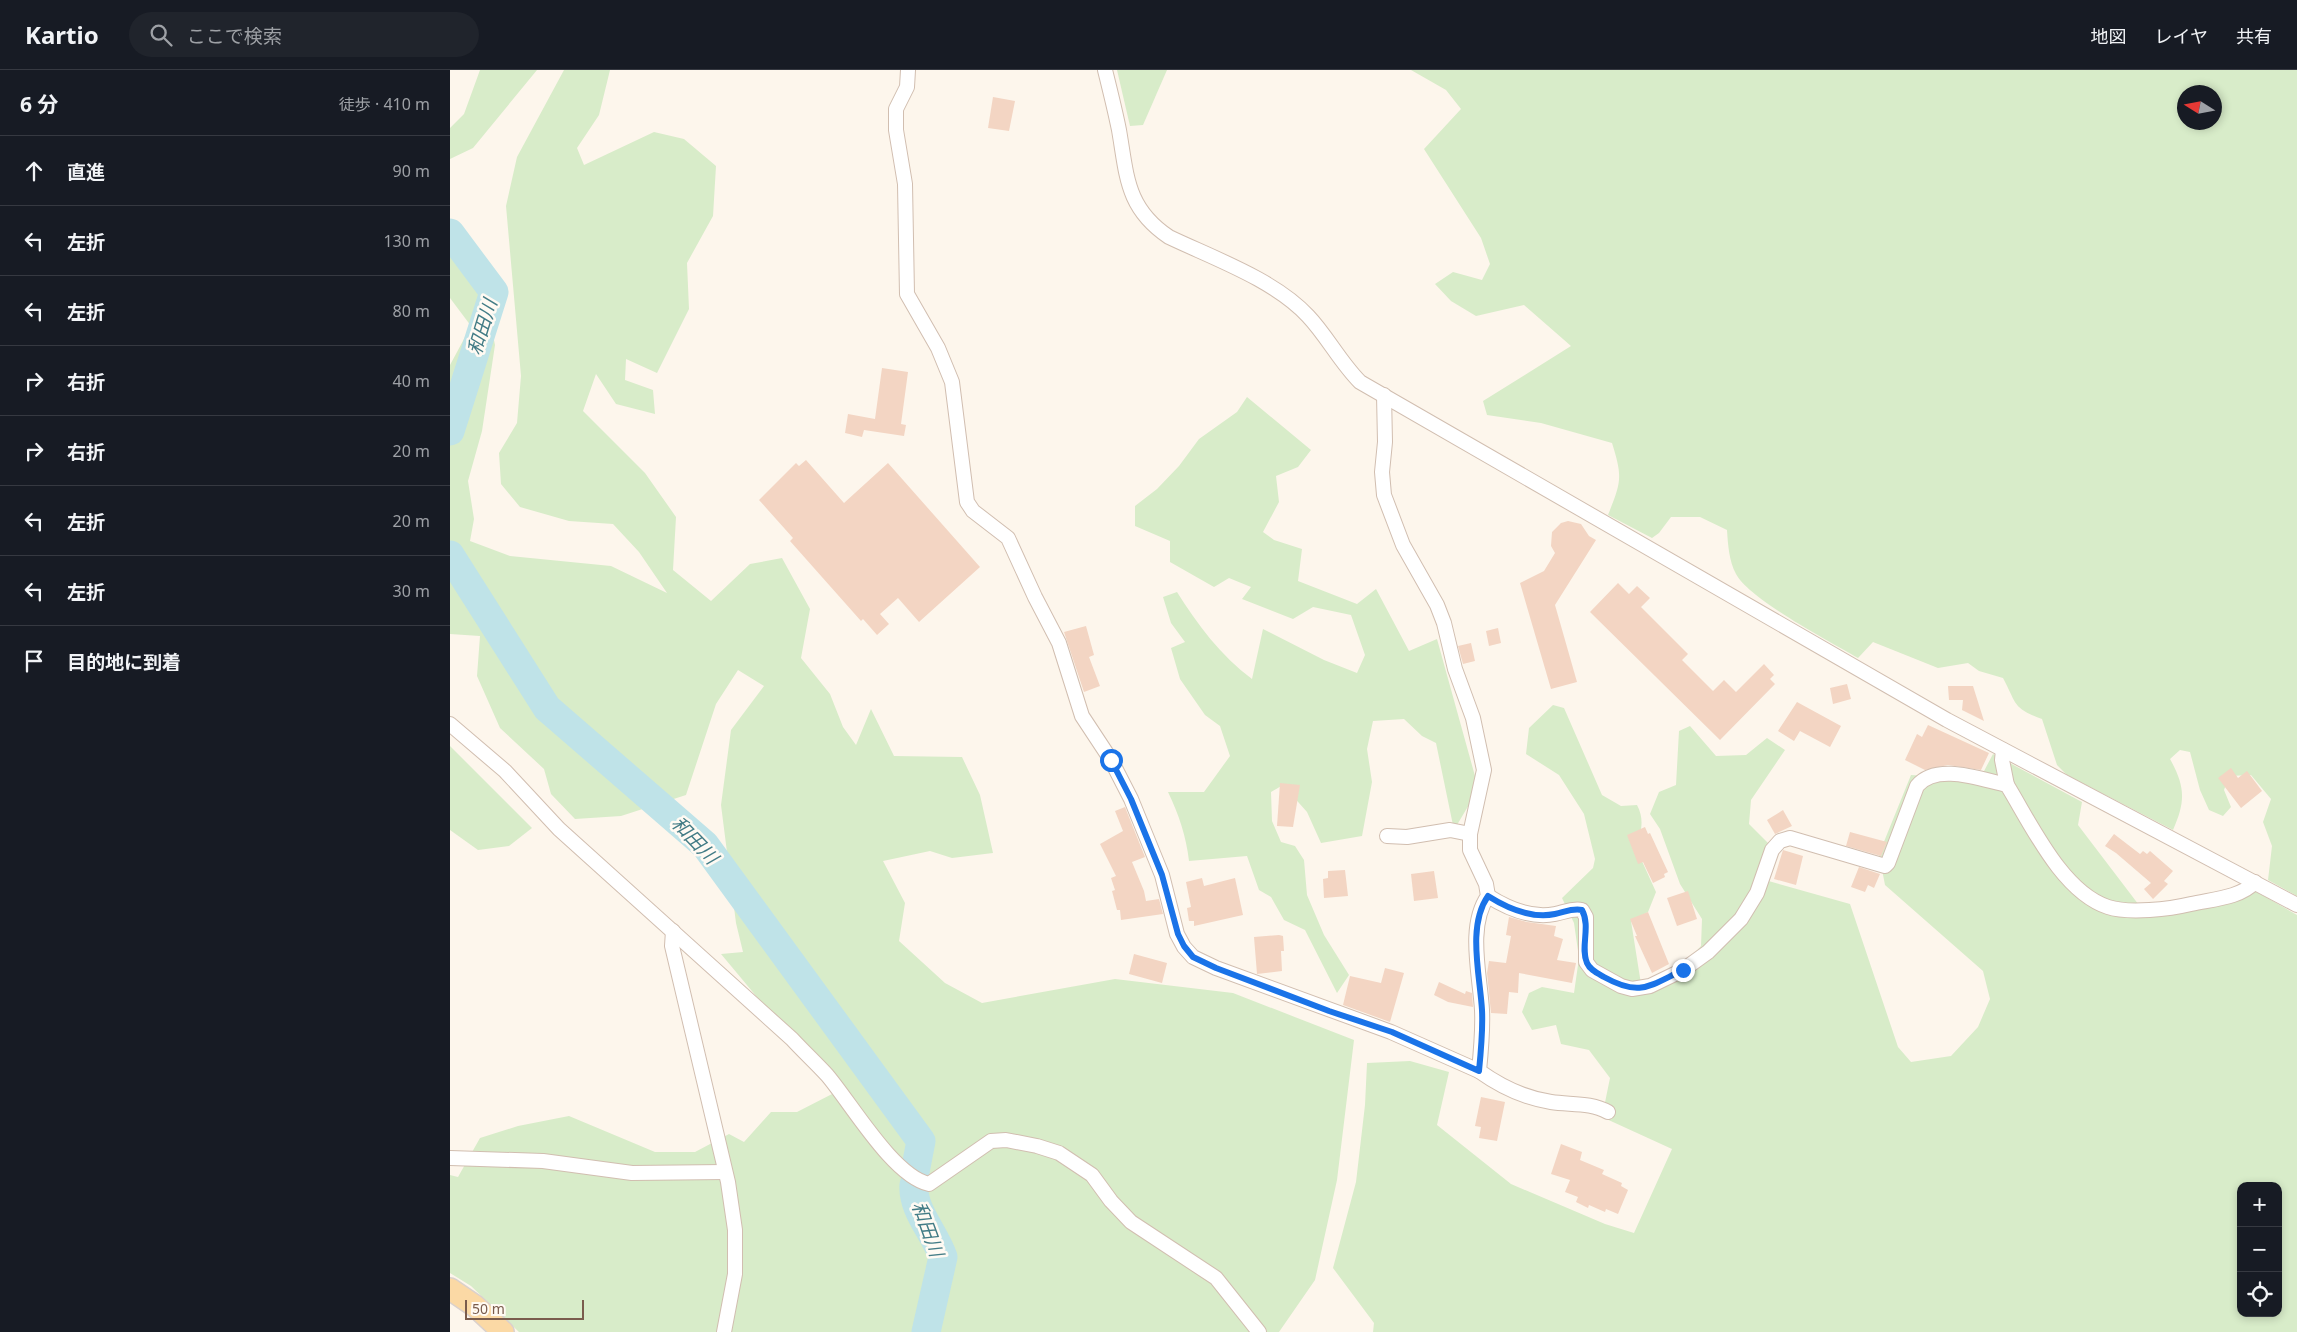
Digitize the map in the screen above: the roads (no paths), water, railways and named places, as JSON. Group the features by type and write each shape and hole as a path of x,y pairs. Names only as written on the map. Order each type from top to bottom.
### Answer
{"main road":[{"path":"450,1289 475,1306 503,1332"}],"street":[{"path":"908,70 907,86 896,109 896,130 905,184 907,294 938,348 952,382 966,502 973,511 1008,538 1019,560 1035,597 1059,643 1082,716 1111,760 1131,799 1162,875 1178,934 1184,946 1193,957 1216,968 1392,1032 1479,1071 1497,1084 1522,1095 1548,1102 1598,1106 1608,1112"},
{"path":"1105,70 1119,130 1127,182 1142,212 1154,227 1169,237 1279,291 1308,316 1346,368 1360,382 1748,607 2003,750 2297,905"},
{"path":"1384,396 1385,442 1382,472 1384,495 1403,544 1437,605 1444,623 1456,669 1473,718 1484,770 1470,834 1470,850 1473,861 1486,884 1488,896 1482,904 1477,921 1477,962 1482,1010 1482,1050 1479,1071"},
{"path":"450,724 505,771 559,829 792,1039 827,1076 893,1159 920,1182 929,1184 991,1141 1006,1140 1038,1146 1059,1153 1092,1175 1111,1201 1131,1222 1216,1278 1259,1332"},
{"path":"2003,750 2002,760 2007,785 2063,872 2087,897 2108,907 2129,910 2186,905 2246,891 2255,882"},
{"path":"1488,896 1506,908 1543,916 1573,908 1582,910 1586,917 1586,962 1592,970 1621,986 1632,989 1650,986 1683,970 1708,952 1741,919 1757,893 1772,850 1780,841 1790,838 1885,866 1888,863 1917,786 1923,778 1934,774 1954,775 2007,785"},
{"path":"1387,836 1407,837 1450,830 1470,834"},
{"path":"673,931 672,946 725,1172 735,1230 735,1274 724,1332"},
{"path":"450,1158 543,1161 632,1173 725,1172"}],"waterway":[{"name":"和田川","path":"450,233 494,292 450,431"},
{"name":"和田川","path":"450,555 547,708 705,845 921,1141 915,1172"},
{"name":"和田川","path":"914,1185 914,1194 920,1212 943,1257 926,1332"}]}
